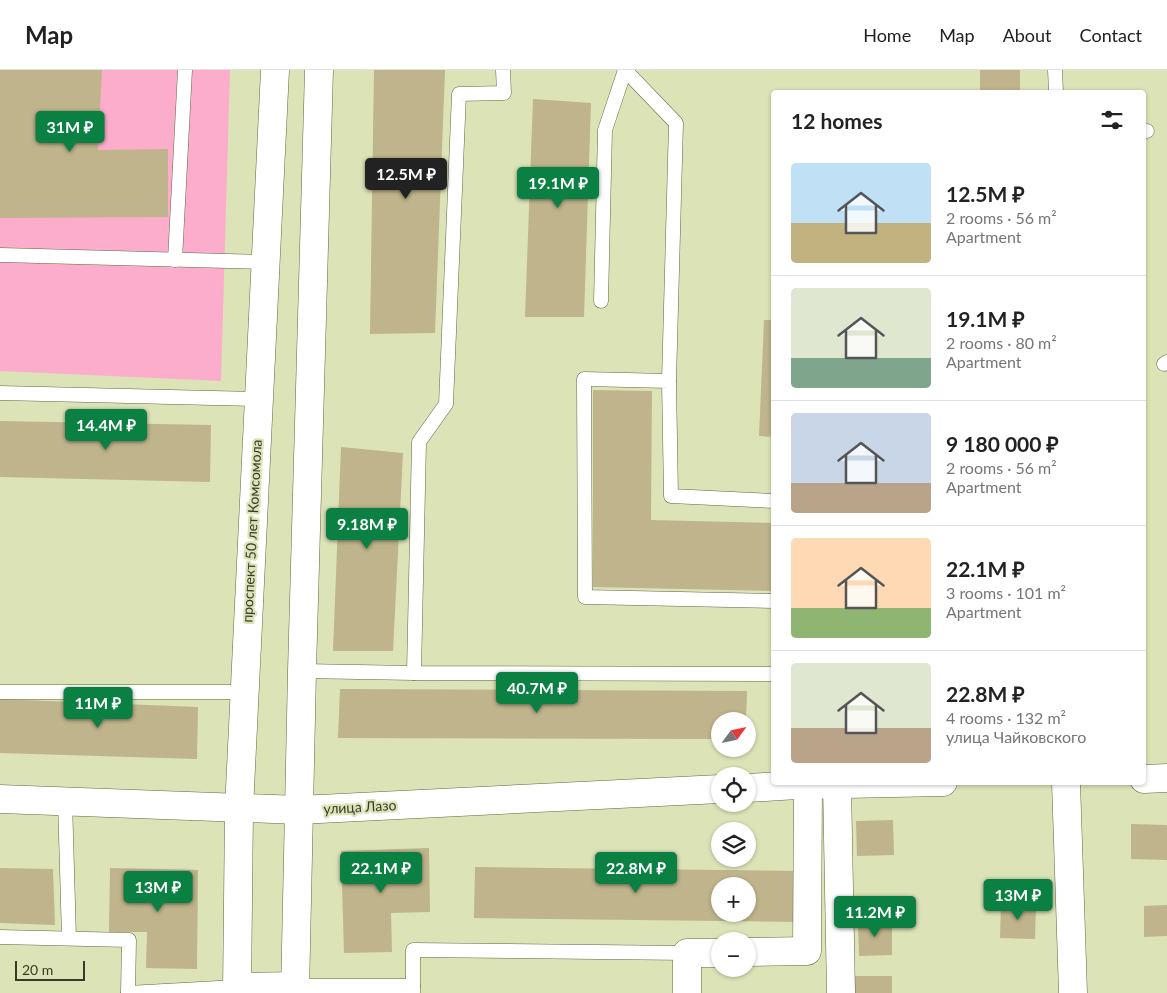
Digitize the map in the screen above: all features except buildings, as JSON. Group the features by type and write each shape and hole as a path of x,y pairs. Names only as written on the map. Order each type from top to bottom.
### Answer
{"main road":[{"name":"проспект 50 лет Комсомола","path":"237,990 239,809 275,70"},
{"path":"237,990 295,990 319,70"},
{"path":"1146,779 1167,778"},
{"path":"756,787 788,785"},
{"path":"756,952 807,951 801,785"},
{"path":"837,785 841,993"},
{"path":"1066,785 1073,993"},
{"name":"улица Лазо","path":"0,799 299,810 711,789"},
{"path":"688,993 687,953 711,952"}],"lane":[{"path":"175,260 185,70"},
{"path":"414,673 419,442 446,404 459,94 504,93 503,70"},
{"path":"601,301 605,130 625,70 676,123 669,381 671,496 771,501"},
{"path":"1056,70 1056,90"},
{"path":"0,255 265,262"},
{"path":"669,381 584,379 585,598 771,601"},
{"path":"0,393 259,399"},
{"path":"302,671 771,674"},
{"path":"0,692 244,692"},
{"path":"64,801 69,938"},
{"path":"0,937 128,940 128,993 237,990"},
{"path":"295,990 413,989 413,950 687,953"}],"shaded area":[{"path":"0,70 230,70 221,381 0,371"}]}
